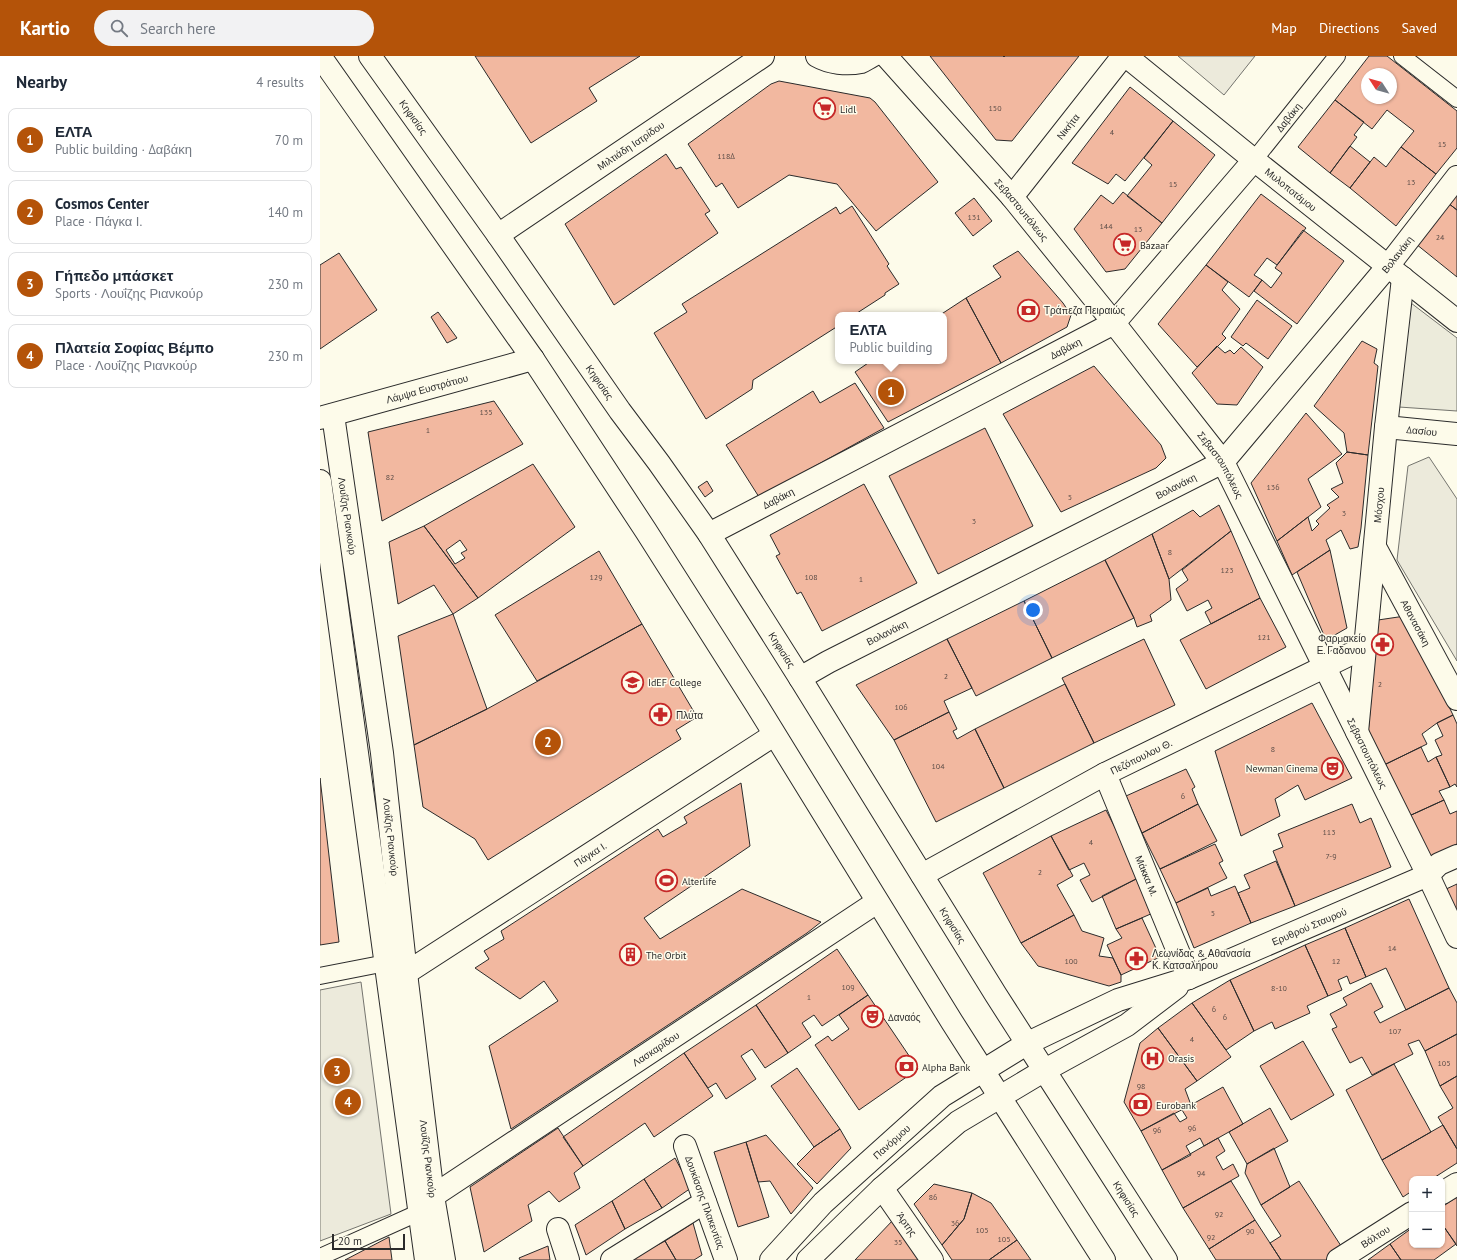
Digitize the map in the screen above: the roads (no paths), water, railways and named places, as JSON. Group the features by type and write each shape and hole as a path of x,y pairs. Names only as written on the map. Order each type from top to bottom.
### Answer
{"street":[{"path":"320,56 533,359 650,538 756,704 877,902 1104,1260"},
{"name":"Μιλτιάδη Ιατρίδου","path":"498,235 763,56"},
{"path":"817,56 841,63 862,62 872,56"},
{"name":"Σεβαστουπόλεως","path":"886,56 1012,197 1114,323 1223,462 1428,874 1457,937"},
{"name":"Νικήτα","path":"1012,197 1123,56"},
{"name":"Μυλοποτάμου","path":"1126,56 1457,321"},
{"name":"Δαβάκη","path":"709,534 1114,323 1254,160 1337,56"},
{"path":"1402,56 1457,99"},
{"name":"Κηφισίας","path":"370,57 498,235 620,411 659,462 709,534 996,995 1166,1260"},
{"path":"320,68 338,82"},
{"name":"Βολανάκη","path":"800,678 828,662 1223,462 1396,272 1457,177"},
{"name":"Μόσχου","path":"1357,732 1386,427 1396,272"},
{"name":"Λάμψα Ευστράτιου","path":"326,417 533,359"},
{"name":"Λουΐζης Ριανκούρ","path":"326,417 382,753 406,973 426,1204 426,1260"},
{"name":"Δασίου","path":"1386,427 1457,434"},
{"name":"Λουΐζης Ριανκούρ","path":"320,482 386,963 426,1204 444,1260"},
{"name":"Αθανασάκη","path":"1375,547 1457,699"},
{"name":"Πεζόπουλου Θ.","path":"922,874 1105,774 1366,647"},
{"name":"Πάγκα Ι.","path":"406,973 774,735"},
{"name":"Μάκκα Μ.","path":"1105,774 1189,978"},
{"name":"Ερυθρού Σταυρού","path":"1028,1043 1118,1000 1189,978 1428,874 1439,864 1457,856"},
{"name":"Ερυθρού Σταυρού","path":"1428,874 1446,874 1457,869"},
{"name":"Λασκαρίδου","path":"320,1257 426,1204 877,902"},
{"path":"320,976 386,963"},
{"name":"Ερυθρού Σταυρού","path":"1045,1070 1127,1025 1189,978"},
{"name":"Πανόρμου","path":"770,1260 823,1203 942,1096 1028,1043"},
{"path":"816,1258 882,1188 958,1122 1045,1070"},
{"name":"Δουκίσσης Πλακεντίας","path":"685,1146 726,1260"},
{"path":"1445,1191 1457,1184"},
{"name":"Άρτης","path":"882,1188 932,1260"},
{"path":"612,1260 705,1202"},
{"name":"Βάλτου","path":"1338,1260 1409,1215"},
{"path":"558,1229 568,1260"}],"place":[{"name":"Lidl","path":"824,109"},
{"name":"Bazaar","path":"1125,245"},
{"name":"Τράπεζα Πειραιώς","path":"1028,310"},
{"name":"ΕΛΤΑ","path":"891,392"},
{"name":"Φαρμακείο Ε. Γαδανου","path":"1382,644"},
{"name":"IdEF College","path":"632,682"},
{"name":"Πλύτα","path":"661,715"},
{"name":"Cosmos Center","path":"548,742"},
{"name":"Newman Cinema","path":"1333,768"},
{"name":"Alterlife","path":"667,881"},
{"name":"The Orbit","path":"630,955"},
{"name":"Λεωνίδας & Αθανασία Κ. Κατσαλήρου","path":"1137,959"},
{"name":"Δαναός","path":"873,1017"},
{"name":"Orasis","path":"1153,1058"},
{"name":"Alpha Bank","path":"906,1067"},
{"name":"Γήπεδο μπάσκετ","path":"337,1071"},
{"name":"Πλατεία Σοφίας Βέμπο","path":"348,1102"},
{"name":"Eurobank","path":"1141,1105"}]}
